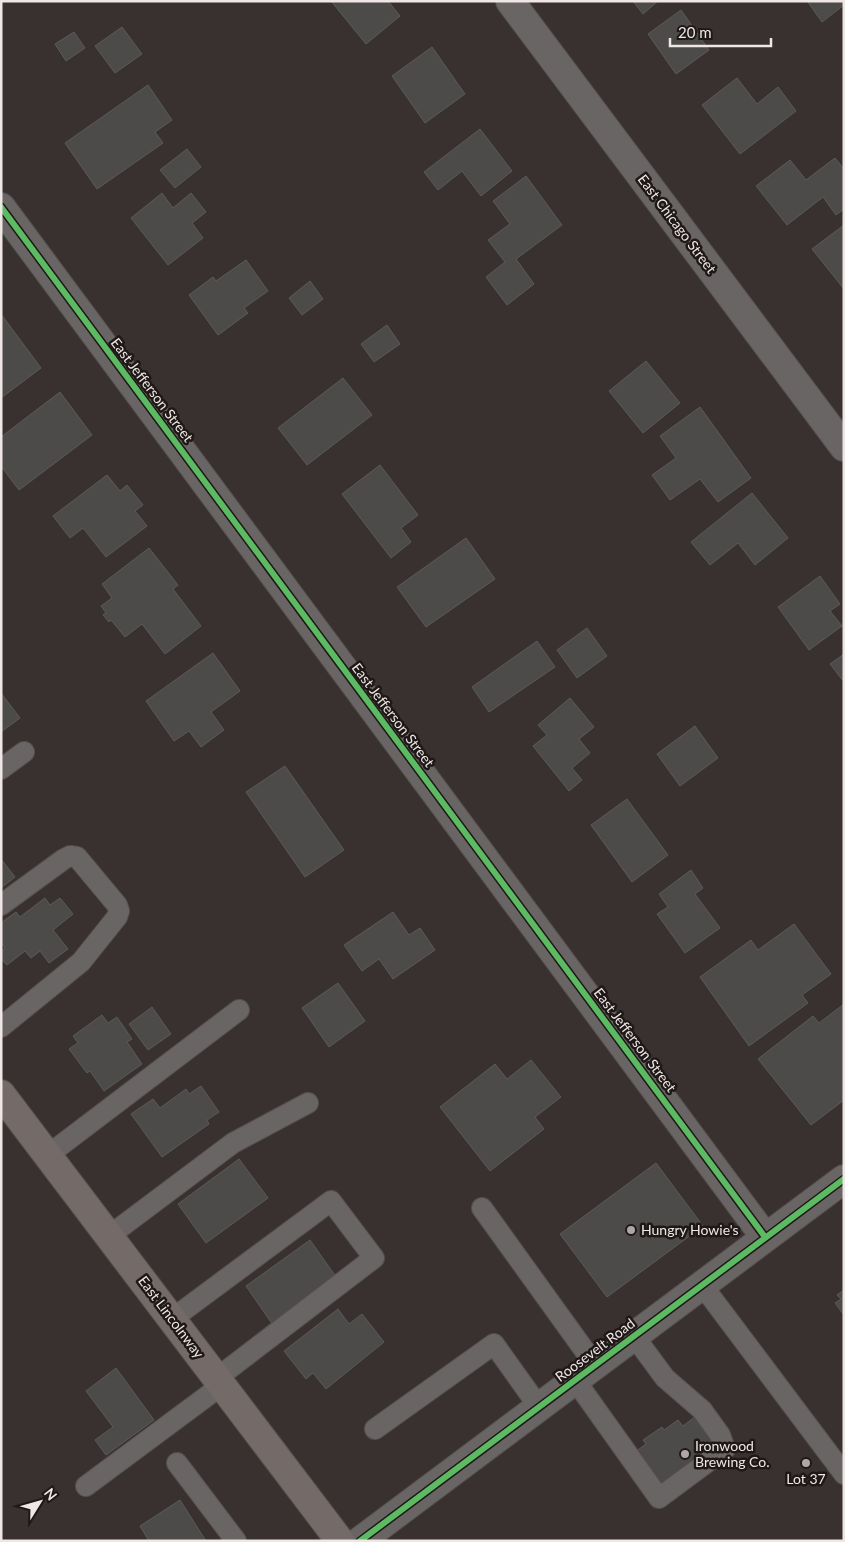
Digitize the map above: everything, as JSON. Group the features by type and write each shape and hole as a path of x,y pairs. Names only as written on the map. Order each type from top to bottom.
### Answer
{"main road":[{"name":"East Lincolnway","path":"1,1094 340,1541"}],"street":[{"name":"East Chicago Street","path":"510,1 844,447"},
{"name":"East Jefferson Street","path":"1,207 766,1237"},
{"name":"Roosevelt Road","path":"360,1541 844,1179"}],"lane":[{"path":"1,769 24,752"},
{"path":"1,905 70,856 77,857 117,904 119,911 117,917 81,962 1,1027"},
{"path":"48,1155 239,1010"},
{"path":"109,1236 233,1143 308,1103"},
{"path":"86,1486 220,1382 374,1258 331,1200 172,1319"},
{"path":"482,1208 585,1372 659,1498 726,1449 720,1436 702,1410 665,1378 634,1336"},
{"path":"702,1285 844,1474"},
{"path":"375,1429 494,1344 539,1407"},
{"path":"177,1463 236,1541"}],"building":[{"path":"331,1 388,1 400,16 366,44"},
{"path":"633,1 658,1 643,14"},
{"path":"807,1 844,1 844,5 822,22"},
{"path":"681,10 709,50 676,74 648,34"},
{"path":"122,27 142,54 115,73 95,46"},
{"path":"74,32 85,48 66,61 55,44"},
{"path":"432,47 465,94 425,123 392,76"},
{"path":"737,78 757,104 778,87 796,111 740,154 702,105"},
{"path":"148,85 172,120 155,132 163,143 97,189 65,143"},
{"path":"480,129 512,171 481,196 462,171 438,190 424,172"},
{"path":"187,149 201,167 175,188 160,170"},
{"path":"835,158 844,169 844,209 836,215 823,197 787,225 756,186 790,160 806,180"},
{"path":"526,176 562,225 516,259 534,284 507,305 486,277 505,262 488,240 510,224 493,201"},
{"path":"162,193 173,208 191,193 206,212 192,223 203,238 168,265 131,218"},
{"path":"844,225 844,289 812,249"},
{"path":"246,260 268,291 244,308 248,313 218,335 189,295 213,277 216,281"},
{"path":"310,281 323,299 302,315 289,298"},
{"path":"1,314 41,368 1,398"},
{"path":"387,325 400,344 374,362 361,344"},
{"path":"646,361 680,403 643,433 609,391"},
{"path":"343,378 372,415 307,465 278,428"},
{"path":"60,392 92,435 19,490 1,466 1,437"},
{"path":"700,407 751,478 718,502 700,479 670,500 652,475 676,458 660,436"},
{"path":"380,465 418,515 401,528 411,542 391,558 342,494"},
{"path":"107,475 120,491 127,485 143,505 135,511 147,526 106,557 83,528 70,538 53,516"},
{"path":"752,493 788,538 755,565 738,543 710,565 691,542"},
{"path":"466,538 495,579 426,627 397,587"},
{"path":"149,548 178,585 173,589 201,626 165,654 142,624 125,637 111,620 109,622 103,615 106,613 101,606 112,598 102,584"},
{"path":"820,576 840,604 830,611 842,626 809,650 778,607"},
{"path":"587,628 607,656 577,678 557,650"},
{"path":"537,641 555,667 489,712 472,687"},
{"path":"213,653 240,691 211,712 224,730 201,747 189,731 174,741 146,701"},
{"path":"844,654 844,682 830,664"},
{"path":"1,693 20,718 1,732"},
{"path":"570,698 594,727 579,739 590,753 572,768 582,780 569,791 533,746 547,735 538,725"},
{"path":"695,726 718,758 680,786 657,754"},
{"path":"285,766 344,850 305,877 246,792"},
{"path":"627,799 668,855 632,882 591,825"},
{"path":"1,859 15,877 1,888"},
{"path":"691,870 703,888 695,894 720,928 685,953 657,914 668,907 659,894"},
{"path":"45,898 50,905 60,898 73,914 53,930 68,949 49,963 40,951 31,958 25,951 7,965 1,959 1,951 5,948 1,943 1,923 16,912 20,917"},
{"path":"393,912 409,935 420,928 435,950 393,979 379,959 362,971 344,945"},
{"path":"794,924 831,974 802,995 808,1003 749,1046 700,977 751,940 758,950"},
{"path":"338,983 365,1021 329,1047 302,1008"},
{"path":"844,1004 844,1100 811,1125 758,1059 813,1016 819,1023"},
{"path":"152,1007 171,1034 148,1050 129,1024"},
{"path":"102,1015 108,1023 117,1017 132,1039 127,1042 142,1064 104,1091 90,1071 87,1073 69,1049 78,1043 73,1036"},
{"path":"531,1060 561,1097 535,1117 544,1129 490,1171 440,1107 495,1064 507,1079"},
{"path":"201,1086 219,1112 207,1120 209,1124 162,1157 131,1114 153,1099 160,1108 186,1089 189,1094"},
{"path":"239,1159 268,1198 206,1243 178,1204"},
{"name":"Hungry Howie's","path":"656,1163 703,1226 607,1297 560,1234"},
{"path":"310,1240 339,1281 275,1328 246,1286"},
{"path":"844,1290 844,1315 835,1303 841,1299 837,1295"},
{"path":"338,1309 349,1324 362,1314 384,1342 326,1389 313,1373 306,1379 284,1351"},
{"path":"116,1368 154,1420 106,1455 95,1440 113,1427 86,1391"},
{"path":"696,1416 716,1444 659,1485 635,1452 646,1444 643,1440 662,1427 664,1430 678,1420 683,1426"},
{"path":"180,1500 206,1541 149,1541 140,1526"}],"cycle path":[{"path":"1,207 765,1237"},
{"path":"360,1541 844,1179"}],"place":[{"name":"Hungry Howie's","path":"631,1230"},
{"name":"Ironwood Brewing Co.","path":"685,1454"},
{"name":"Lot 37","path":"806,1463"}]}
